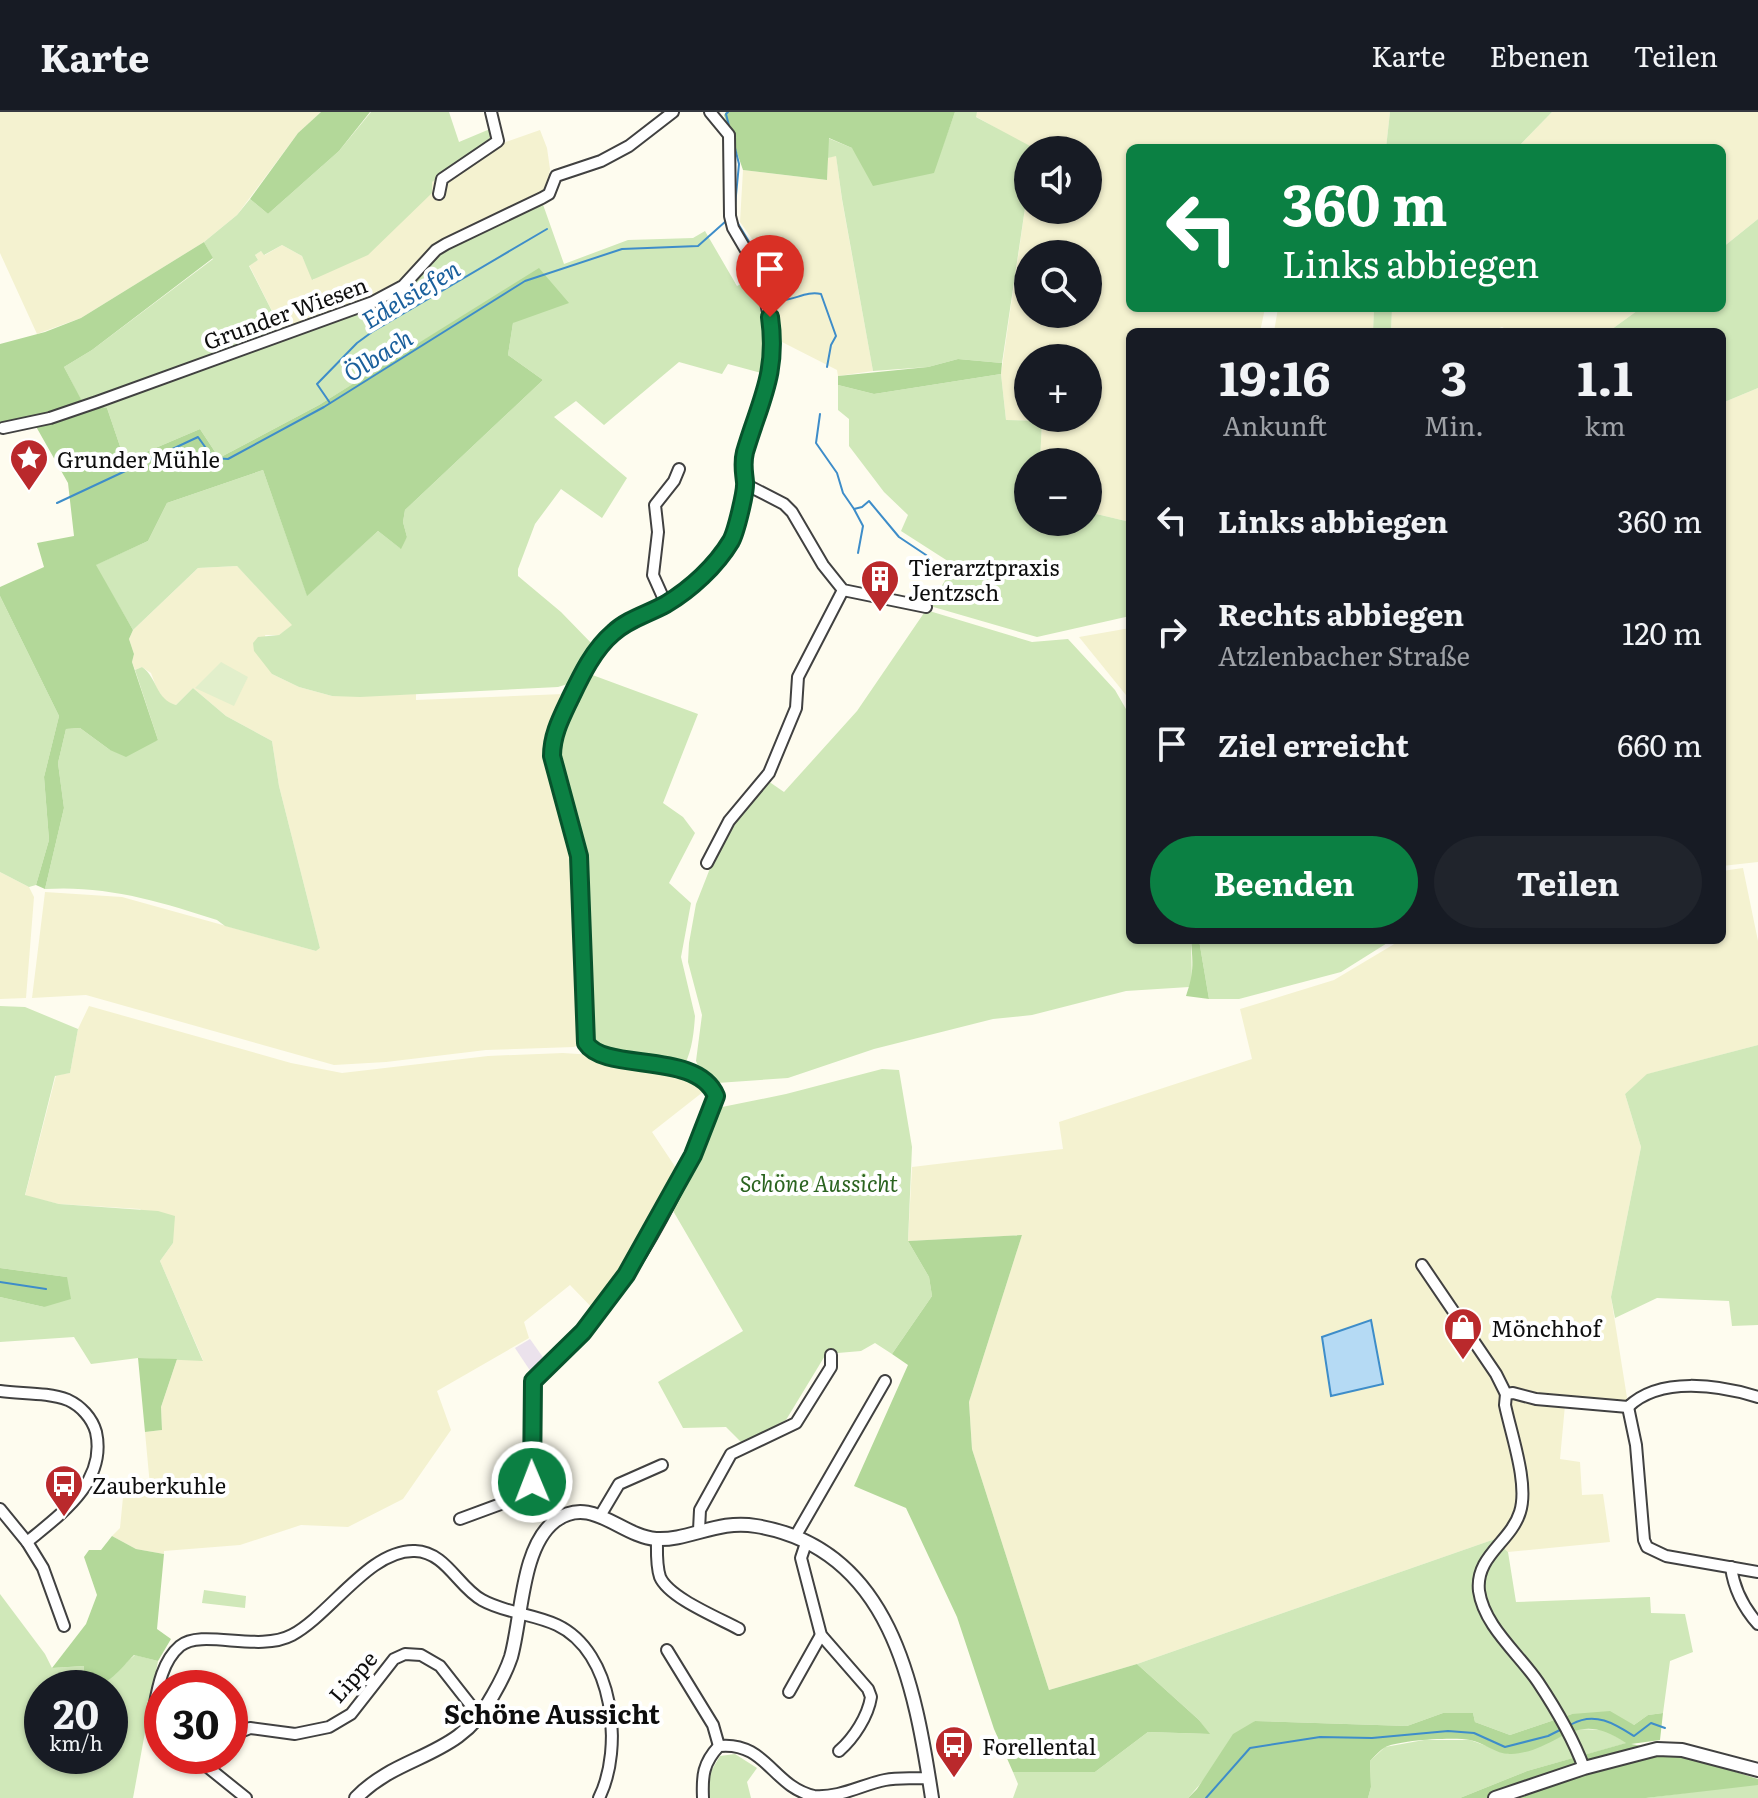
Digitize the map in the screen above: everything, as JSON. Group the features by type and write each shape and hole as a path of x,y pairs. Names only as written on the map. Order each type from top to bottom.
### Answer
{"street":[{"path":"439,194 442,179 498,141 491,112"},
{"name":"Grunder Wiesen","path":"3,428 50,418 373,302 403,286 436,250 549,194 556,176 601,161 629,146 673,112"},
{"path":"555,1521 532,1482 533,1381 583,1332 626,1275 693,1155 716,1100 715,1092 707,1082 680,1069 604,1054 588,1047 584,1033 579,856 552,756 552,742 575,689 600,648 613,633 666,604 694,583 715,563 733,538 745,484 742,466 771,371 773,336 760,274 733,228 730,216 729,135 710,112"},
{"path":"666,604 653,575 658,532 655,505 674,481 679,469"},
{"path":"745,484 784,504 792,512 823,565 843,590 926,607"},
{"path":"707,863 729,821 769,773 796,708 798,677 843,590"},
{"path":"1422,1265 1496,1374 1506,1394 1505,1405 1522,1486 1522,1501 1515,1523 1483,1566 1479,1579 1483,1607 1537,1681 1584,1768"},
{"path":"699,1530 700,1510 731,1454 796,1423 831,1367 831,1355"},
{"path":"839,1751 862,1720 871,1697 868,1689 821,1635 801,1558 801,1540 885,1381"},
{"path":"1506,1394 1628,1407 1638,1398 1667,1387 1711,1388 1758,1397"},
{"path":"0,1391 56,1396 71,1402 83,1410 94,1426 98,1441 97,1461 88,1484 61,1514 27,1542"},
{"path":"1628,1407 1636,1445 1647,1547 1666,1556 1758,1572"},
{"path":"600,1516 619,1484 662,1465"},
{"path":"460,1519 536,1491"},
{"path":"0,1509 43,1568 64,1626"},
{"path":"356,1798 392,1772 455,1741 480,1717 510,1658 527,1574 537,1545 555,1521 567,1514 580,1512 600,1516 635,1534 657,1539 736,1524 766,1528 829,1554 857,1580 878,1607 893,1634 911,1692 932,1798"},
{"path":"657,1539 661,1581 673,1593 739,1629"},
{"path":"163,1670 181,1645 199,1639 259,1644 282,1639 308,1624 376,1565 398,1553 414,1550 426,1552 438,1558 482,1600 557,1625 584,1646 594,1663 609,1705 613,1742 608,1777 599,1798"},
{"path":"1731,1567 1741,1603 1758,1624"},
{"path":"789,1692 821,1635"},
{"path":"667,1650 713,1725 719,1746"},
{"name":"Lippe","path":"248,1729 295,1734 329,1727 351,1714 394,1659 405,1654 421,1655 440,1666 480,1717"},
{"path":"703,1798 702,1773 708,1757 719,1746 733,1744 758,1755 794,1788 822,1797 846,1794 894,1778 928,1778"},
{"path":"1495,1798 1644,1750 1667,1748 1758,1770"},
{"path":"218,1774 246,1798"}],"shaded area":[{"path":"0,112 321,112 298,133 237,215 204,242 81,318 37,334 0,253"},
{"path":"977,112 1390,112 1386,144 1126,144 1126,312 1264,312 1261,328 1126,328 1126,521 1102,515 1102,448 1041,448 1041,432 1102,432 1102,344 1014,344 1014,420 1006,420 1001,374 1014,284 1014,328 1102,328 1102,240 1020,240 1023,224 1102,224 1102,136 1014,136 1014,138 975,116"},
{"path":"1552,112 1758,112 1758,219 1726,245 1726,144 1521,144"},
{"path":"540,130 550,169 547,188 540,195 374,300 282,331 249,265 258,260 255,255 261,251 265,255 282,245 302,256 313,280 432,193 432,182 494,139 497,145"},
{"path":"836,155 873,371 838,376 837,370 782,342 776,294 762,253 740,222 743,170 827,180 828,158"},
{"path":"1277,312 1374,312 1373,328 1275,328"},
{"path":"1392,312 1636,312 1614,328 1391,328"},
{"path":"1758,388 1758,862 1726,866 1726,401"},
{"path":"237,566 293,625 279,635 265,635 272,674 299,687 332,696 416,694 416,700 563,694 576,858 581,1031 578,1045 486,1050 334,1065 86,995 32,998 45,892 122,897 316,951 320,948 279,786 272,741 226,716 193,688 176,705 167,703 151,673 142,667 135,670 132,662 134,654 129,639 133,630 198,568"},
{"path":"1126,629 1126,695 1079,637"},
{"path":"1743,868 1758,941 1758,1045 1648,1074 1625,1094 1641,1147 1611,1297 1628,1404 1565,1405 1560,1459 1580,1462 1582,1495 1603,1494 1610,1542 1508,1552 1495,1539 1137,1664 1049,1690 972,1449 969,1402 1022,1235 908,1241 912,1167 1063,1149 1059,1122 1252,1059 1240,1009 1334,980 1394,944 1726,944 1726,870"},
{"path":"0,872 29,887 34,897 26,998 0,999"},
{"path":"89,1006 291,1063 342,1073 488,1056 563,1053 594,1055 661,1068 687,1076 708,1088 652,1132 678,1171 678,1178 634,1253 644,1256 600,1316 570,1285 524,1322 529,1338 437,1391 451,1430 403,1499 348,1527 301,1525 240,1545 164,1551 164,1554 136,1549 112,1536 120,1528 124,1487 150,1486 145,1432 162,1430 161,1407 177,1359 203,1360 160,1261 173,1243 140,1209 59,1204 25,1196 56,1075 70,1073 78,1029"},
{"path":"530,1339 547,1363 533,1375 515,1348"}],"green space":[{"path":"321,112 370,112 339,151 268,214 250,199 298,133"},
{"path":"371,112 449,112 459,142 490,129 494,139 432,182 432,193 368,255 312,280 302,256 282,245 264,255 261,251 255,255 258,260 249,266 282,331 343,312 399,285 437,247 540,196 564,264 628,240 693,238 705,231 737,286 755,277 765,325 765,374 728,364 722,374 679,362 604,425 576,401 554,417 627,478 602,518 561,489 535,524 518,569 518,576 561,612 595,647 571,683 558,687 332,696 299,687 272,674 254,651 253,643 258,637 279,635 292,625 237,566 198,568 133,630 95,565 148,541 167,503 263,470 307,595 378,531 400,548 407,537 403,522 405,510 543,380 508,355 513,323 539,269 319,405 219,458 200,429 125,461 107,408 83,404 64,367 92,350 213,259 204,242 237,215 250,199 268,214 339,151"},
{"path":"726,112 955,112 934,173 873,186 852,148 829,138 827,180 743,170 724,115"},
{"path":"955,112 977,112 976,117 1014,137 1014,224 1023,224 1020,240 1014,240 1014,282 1002,363 958,359 928,367 873,371 836,156 828,158 828,138 933,173"},
{"path":"1390,112 1552,112 1521,144 1386,144"},
{"path":"1758,219 1758,388 1726,401 1726,328 1614,328 1636,312 1726,312 1726,245"},
{"path":"204,242 213,258 92,350 64,367 83,403 107,408 125,461 200,429 219,458 319,405 539,268 569,303 513,323 508,355 543,380 405,510 403,522 407,537 401,549 378,531 307,596 263,470 167,503 148,541 96,565 133,630 129,639 134,654 132,662 158,740 126,757 110,750 80,728 66,729 58,763 64,808 45,889 36,885 49,840 44,777 59,716 0,596 0,587 44,567 37,543 74,536 68,483 34,423 0,434 0,344 81,318"},
{"path":"1374,312 1392,312 1391,328 1373,328"},
{"path":"958,359 1002,363 1001,374 874,394 838,385 838,376 928,367"},
{"path":"1001,374 1006,420 1014,420 1014,432 1041,432 1041,448 1014,448 1014,536 1102,536 1102,515 1126,521 1126,617 1037,637 930,606 954,565 901,531 908,515 884,492 849,446 849,419 838,410 838,385 874,394"},
{"path":"0,596 59,716 44,777 49,840 36,885 29,887 0,872"},
{"path":"926,610 1032,642 1068,639 1115,690 1126,709 1126,944 1191,944 1192,983 1189,987 1126,991 1032,1015 993,1019 874,1049 788,1078 717,1083 700,1071 696,1061 702,1015 688,962 689,943 696,904 718,848 768,781 784,792 857,711"},
{"path":"221,662 248,677 234,706 195,688"},
{"path":"142,667 169,702 176,705 193,688 226,716 272,741 279,786 320,948 316,951 132,896 89,889 45,889 64,808 58,763 66,729 80,728 110,750 158,740 135,670"},
{"path":"587,673 698,714 663,803 683,817 695,833 669,883 691,903 681,957 695,1016 689,1053 685,1064 680,1066 597,1049 589,1039 584,867 556,761 556,743"},
{"path":"1191,944 1200,944 1209,999 1186,996 1192,969"},
{"path":"1200,944 1386,944 1341,972 1239,999 1209,999"},
{"path":"0,1006 25,1007 78,1029 70,1073 55,1076 25,1195 59,1204 158,1211 175,1216 173,1243 160,1261 203,1361 138,1358 91,1364 74,1337 0,1342 0,1297 44,1307 67,1277 0,1268"},
{"path":"1758,1045 1758,1325 1732,1326 1729,1301 1657,1298 1615,1318 1611,1297 1641,1147 1625,1094 1647,1074"},
{"name":"Schöne Aussicht","path":"882,1069 899,1070 912,1147 908,1241 929,1277 932,1296 892,1354 875,1343 861,1351 826,1354 786,1420 742,1443 726,1427 683,1428 658,1382 743,1331 672,1209 722,1107"},
{"path":"1022,1235 969,1402 972,1449 1049,1690 1137,1664 1199,1720 1210,1734 1148,1732 1095,1772 1013,1772 994,1729 957,1617 906,1508 854,1486 908,1365 892,1354 932,1296 929,1277 908,1241"},
{"path":"0,1268 67,1277 71,1299 44,1307 0,1297"},
{"path":"138,1358 177,1359 161,1407 162,1430 145,1432"},
{"path":"112,1536 136,1549 164,1554 157,1629 171,1639 158,1661 134,1655 120,1670 84,1670 84,1666 52,1668 86,1624 97,1595 84,1557 89,1550 101,1550"},
{"path":"1495,1539 1508,1552 1516,1602 1650,1597 1651,1613 1685,1614 1693,1652 1670,1661 1663,1713 1648,1715 1634,1725 1572,1714 1510,1735 1475,1722 1473,1713 1443,1713 1407,1726 1255,1721 1188,1798 1013,1798 1018,1784 1013,1772 1095,1772 1148,1732 1209,1734 1199,1720 1137,1664"},
{"path":"204,1590 246,1596 245,1608 202,1603"},
{"path":"0,1594 52,1668 84,1666 84,1670 24,1670 24,1774 128,1774 128,1670 118,1670 135,1655 158,1661 156,1670 144,1670 144,1738 133,1798 0,1798"},
{"path":"1610,1711 1634,1725 1648,1715 1663,1713 1660,1740 1631,1744 1669,1751 1758,1779 1758,1785 1646,1798 1460,1798 1527,1771 1626,1743 1592,1729 1579,1730 1528,1751 1511,1754 1462,1739 1391,1745 1370,1761 1371,1787 1368,1798 1188,1798 1233,1734 1255,1721 1407,1726 1443,1713 1473,1713 1475,1722 1510,1735 1572,1714"},
{"path":"1577,1729 1605,1730 1627,1743 1527,1771 1460,1798 1368,1798 1371,1787 1370,1761 1385,1747 1424,1740 1470,1740 1509,1754 1542,1745"},
{"path":"735,1754 757,1768 747,1782 751,1798 708,1798 707,1778 720,1756"},
{"path":"1758,1785 1758,1798 1646,1798"}],"water":[{"path":"1371,1320 1383,1384 1331,1396 1322,1337"}],"waterway":[{"name":"Ölbach","path":"728,112 730,130"},
{"name":"Ölbach","path":"734,144 739,164 734,216"},
{"name":"Ölbach","path":"57,503 198,437 213,458 228,459 324,407 525,281 622,249 698,246 726,221"},
{"path":"737,222 767,271 775,300 821,294 836,336 827,367"},
{"name":"Edelsiefen","path":"330,403 317,384 357,343 547,229"},
{"path":"820,414 816,443 837,473 843,493 854,509 869,501 899,537 926,555 937,567"},
{"path":"854,509 863,526 858,553"},
{"path":"0,1282 46,1289"},
{"path":"1572,1724 1597,1719 1634,1736 1651,1723 1665,1728"},
{"path":"1206,1798 1250,1748 1320,1737 1372,1738 1448,1731 1474,1733 1505,1747 1560,1730"}],"place":[{"name":"Grunder Mühle","path":"29,492"},
{"name":"Tierarztpraxis Jentzsch","path":"880,613"},
{"name":"Mönchhof","path":"1463,1361"},
{"name":"Zauberkuhle","path":"64,1518"},
{"name":"Forellental","path":"954,1779"}],"district":[{"name":"Schöne Aussicht","path":"552,1712"}],"route":[{"path":"532,1482 533,1381 583,1332 626,1275 693,1155 716,1100 712,1087 695,1075 680,1069 598,1053 586,1043 581,872 576,842 552,756 552,742 585,670 613,633 666,604 694,583 715,563 733,538 745,484 742,474 745,452 771,371 773,336 770,317"}]}
